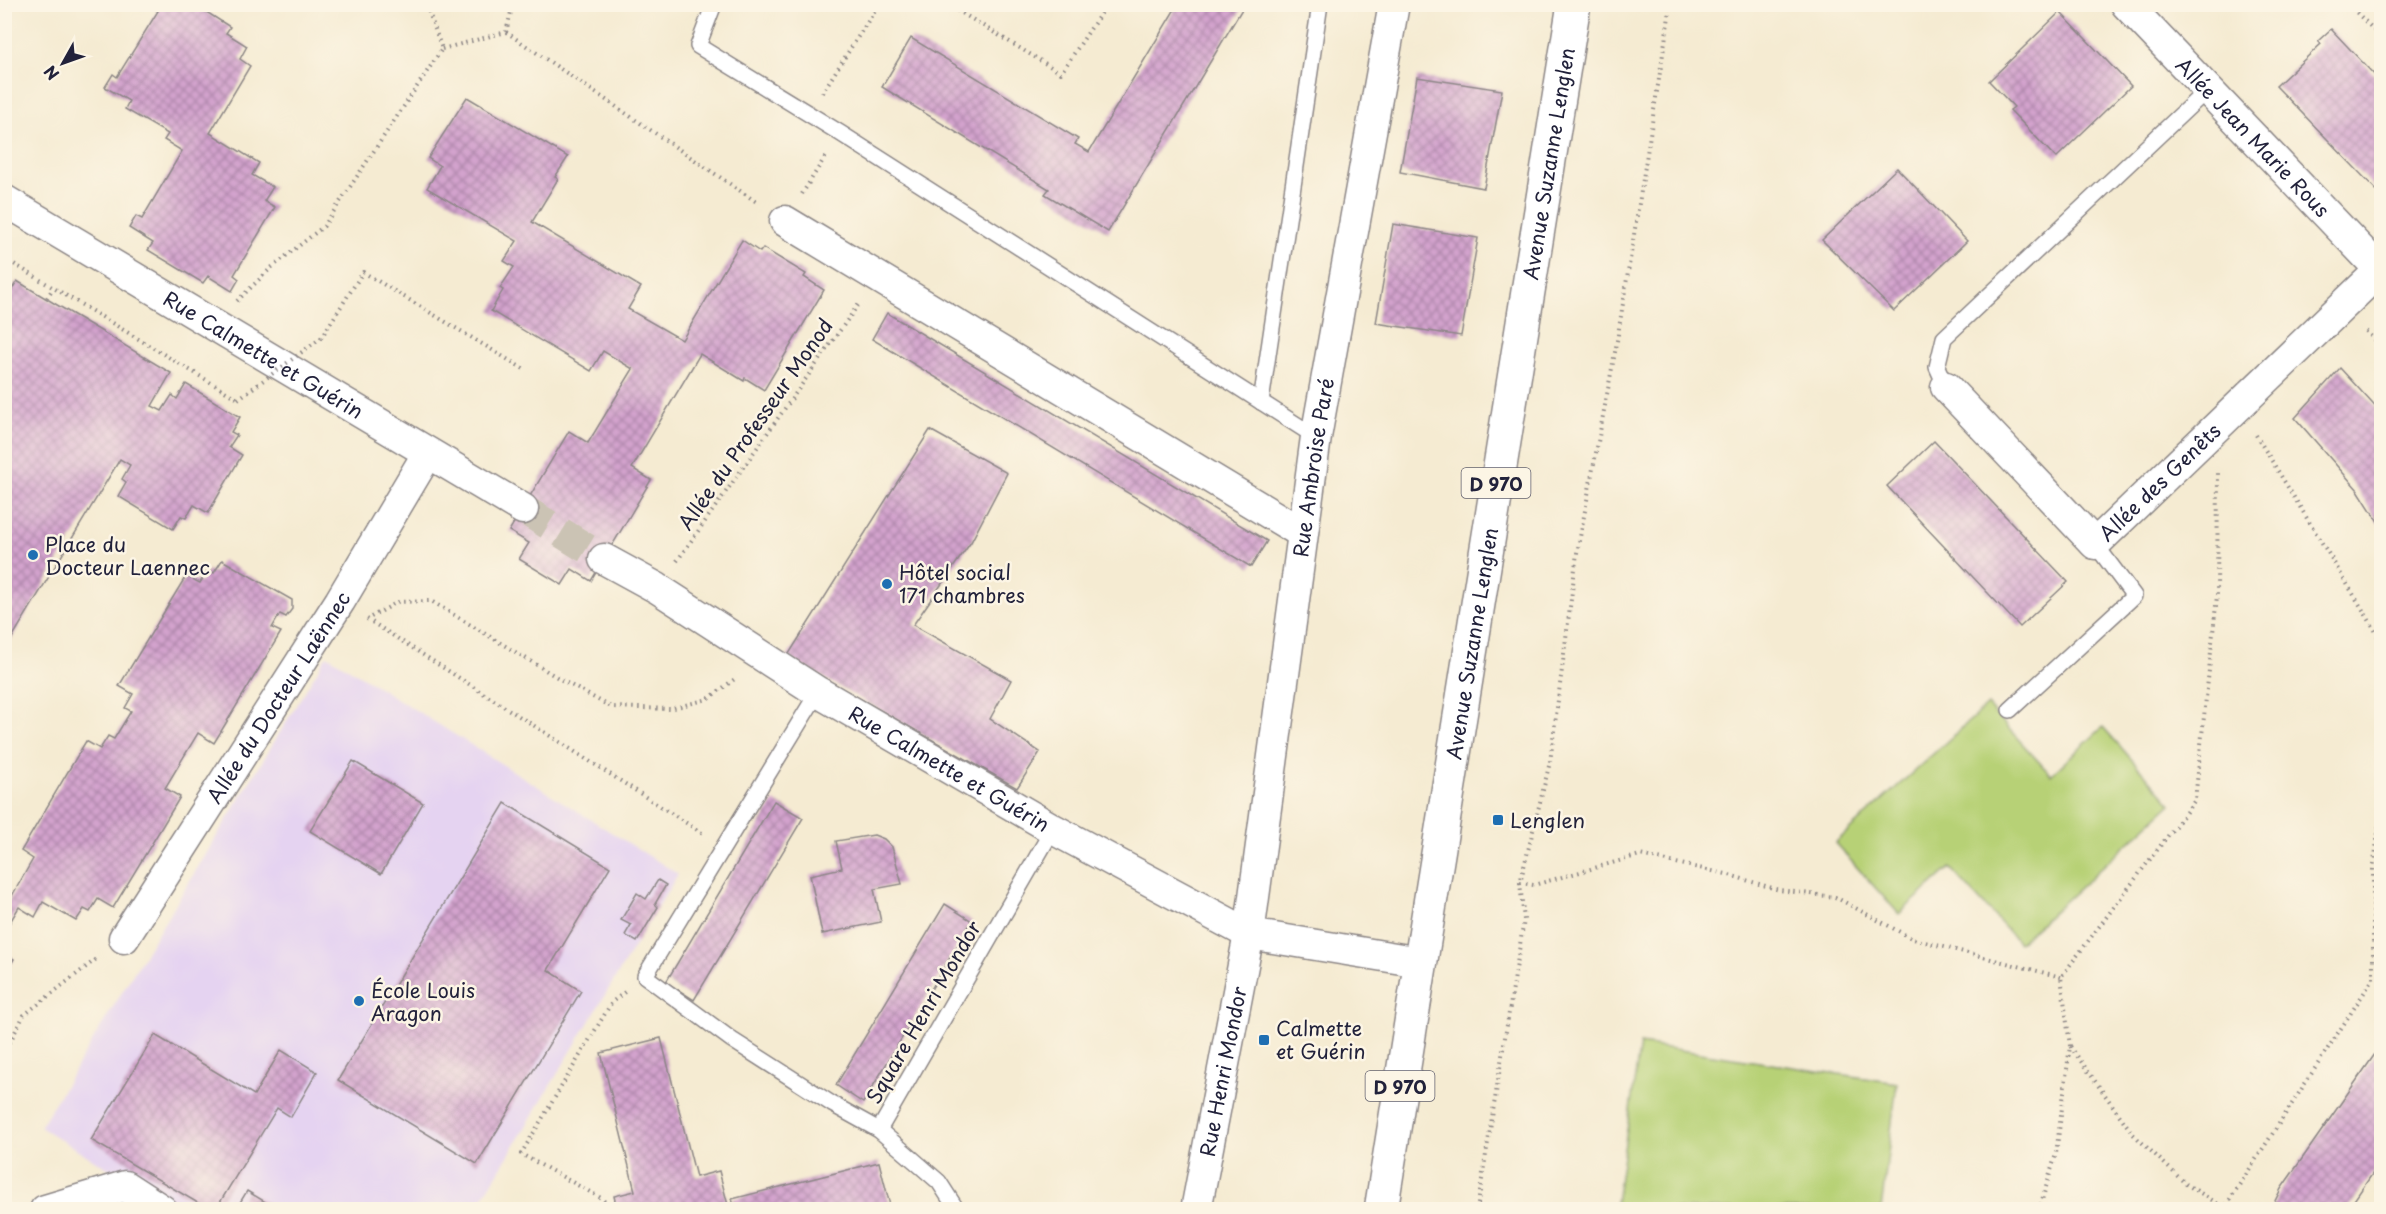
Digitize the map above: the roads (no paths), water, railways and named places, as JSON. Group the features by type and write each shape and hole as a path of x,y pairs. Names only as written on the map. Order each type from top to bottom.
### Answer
{"main road":[{"name":"Avenue Suzanne Lenglen","path":"1381,1209 1574,4"}],"street":[{"name":"Rue Ambroise Paré","path":"1249,934 1316,437 1394,4"},
{"name":"Allée Jean Marie Rous","path":"2126,4 2381,271"},
{"name":"Rue Calmette et Guérin","path":"4,200 523,508"},
{"path":"785,221 1302,533"},
{"name":"Allée des Genêts","path":"1946,387 2095,544 2381,271"},
{"name":"Allée du Docteur Laënnec","path":"124,938 340,601 428,453"},
{"name":"Rue Calmette et Guérin","path":"604,559 657,588 818,692 1053,829 1249,934 1420,962"},
{"name":"Rue Henri Mondor","path":"1196,1209 1249,934"},
{"path":"45,1209 125,1186 162,1209"}],"lane":[{"path":"714,4 698,46 1316,437"},
{"path":"1261,402 1320,4"},
{"path":"1946,387 1937,367 1944,338 2207,90"},
{"path":"2010,710 2134,596 2095,544"},
{"name":"Square Henri Mondor","path":"818,692 722,846 645,976 732,1040 832,1104 879,1130 1053,829"},
{"path":"879,1130 939,1182 957,1209"}],"tunnel":[{"path":"523,509 604,559"}],"place":[{"name":"Place du Docteur Laennec","path":"33,555"},
{"name":"Hôtel social 171 chambres","path":"887,584"},
{"name":"Lenglen","path":"1498,820"},
{"name":"École Louis Aragon","path":"359,1001"},
{"name":"Calmette et Guérin","path":"1264,1040"}]}
